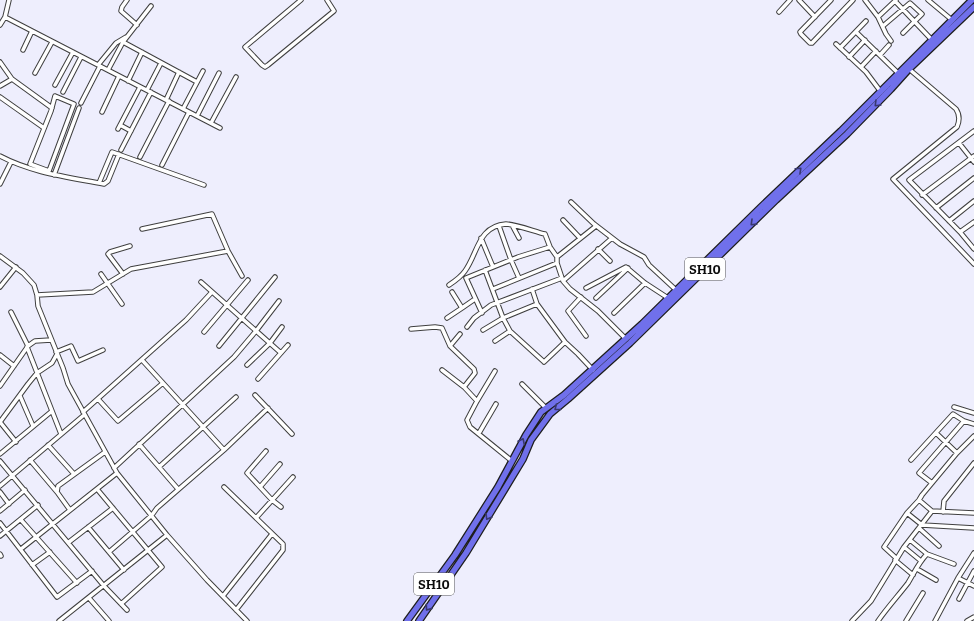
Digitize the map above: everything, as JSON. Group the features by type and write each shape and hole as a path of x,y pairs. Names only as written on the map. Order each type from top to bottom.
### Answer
{"main road":[{"name":"SH10","path":"419,621 466,553 523,459 534,435 550,414 568,400 626,339 881,92 972,0"},
{"name":"SH10","path":"407,621 452,559 498,487 533,422 546,408 564,395 593,370 630,343 775,201 847,134 909,69 974,7"}],"street":[{"path":"0,25 5,18 9,0"},
{"path":"127,0 121,11 137,25"},
{"path":"301,0 245,47 265,67 334,11 327,0"},
{"path":"779,12 790,0"},
{"path":"799,0 815,17"},
{"path":"831,0 800,33 811,43 853,0"},
{"path":"865,0 878,17 891,41"},
{"path":"928,0 952,20"},
{"path":"878,17 895,1 932,40"},
{"path":"883,26 910,3 922,14 903,32"},
{"path":"108,70 123,42 151,6"},
{"path":"5,18 220,128"},
{"path":"840,48 866,20"},
{"path":"22,50 32,31"},
{"path":"856,32 899,74"},
{"path":"81,103 99,66 119,40 127,37"},
{"path":"849,57 865,40"},
{"path":"35,72 52,42"},
{"path":"123,42 197,82"},
{"path":"836,44 861,67 881,92"},
{"path":"880,55 889,45"},
{"path":"861,67 876,51"},
{"path":"55,85 72,52"},
{"path":"128,81 142,52"},
{"path":"63,92 81,57"},
{"path":"0,62 12,79 52,108"},
{"path":"121,150 161,63"},
{"path":"909,69 956,109 959,119 956,127 893,179 974,264"},
{"path":"183,109 203,71"},
{"path":"140,157 179,72"},
{"path":"197,116 219,74"},
{"path":"102,112 119,76"},
{"path":"211,123 236,77"},
{"path":"0,86 12,79"},
{"path":"118,129 140,87"},
{"path":"55,96 74,104 49,171 30,164 44,128 55,96"},
{"path":"0,97 44,128"},
{"path":"54,175 79,108"},
{"path":"162,165 189,112"},
{"path":"120,125 131,131"},
{"path":"974,131 909,180 960,232 974,249"},
{"path":"922,194 973,159 959,143"},
{"path":"99,183 111,152 113,152 204,185"},
{"path":"0,156 11,162 54,175 104,184 107,182 119,154"},
{"path":"0,184 11,162"},
{"path":"936,208 974,178"},
{"path":"949,221 974,201"},
{"path":"571,202 596,226 612,238 644,257 649,265 676,290"},
{"path":"142,229 212,214 228,252 242,276"},
{"path":"563,220 580,238"},
{"path":"960,232 974,222"},
{"path":"449,285 466,270 481,238 493,228 507,224 545,234 550,247 557,257 557,263 563,279 570,289 598,311 626,339"},
{"path":"512,225 519,238"},
{"path":"499,226 519,278"},
{"path":"557,257 596,226"},
{"path":"481,238 493,267"},
{"path":"467,327 491,305 563,279 612,238"},
{"path":"123,274 108,254 130,246"},
{"path":"482,313 466,278 511,260 550,247"},
{"path":"598,249 610,261"},
{"path":"37,295 93,292 131,269 228,252"},
{"path":"0,256 16,267 34,285 38,306 68,384 117,473 167,535 247,621"},
{"path":"493,289 557,263"},
{"path":"0,287 16,267"},
{"path":"586,288 625,267 645,283 668,298"},
{"path":"596,298 628,268"},
{"path":"485,270 503,318 510,331 544,361 566,342"},
{"path":"101,274 122,304"},
{"path":"219,346 275,277"},
{"path":"204,332 248,280"},
{"path":"201,282 281,353"},
{"path":"614,313 645,283"},
{"path":"532,289 537,304 566,342 593,370"},
{"path":"0,486 84,414 98,399 186,320 212,292"},
{"path":"452,292 462,308"},
{"path":"581,297 568,311 586,336"},
{"path":"447,318 475,299"},
{"path":"114,468 234,357 279,301"},
{"path":"483,330 503,318 537,304"},
{"path":"11,312 28,347 61,434"},
{"path":"247,365 270,343 282,327"},
{"path":"411,328 442,328 450,346 474,369 475,373 464,387"},
{"path":"495,341 510,331"},
{"path":"450,346 460,334"},
{"path":"0,386 28,347 35,341 51,340"},
{"path":"258,380 288,345"},
{"path":"16,442 0,422 37,373 52,363 57,353 71,346 78,361 103,350"},
{"path":"0,355 14,366"},
{"path":"142,360 224,450"},
{"path":"442,370 464,387 477,401"},
{"path":"495,371 466,420 470,427 512,461"},
{"path":"98,399 118,421 163,382"},
{"path":"522,384 546,408"},
{"path":"256,395 292,434"},
{"path":"20,396 34,426"},
{"path":"159,467 236,397"},
{"path":"478,433 496,404"},
{"path":"954,407 974,413"},
{"path":"109,552 152,516 157,508 224,450 268,408"},
{"path":"0,454 52,411"},
{"path":"911,460 953,414 964,421 974,424"},
{"path":"932,482 919,473 964,421"},
{"path":"936,433 957,453"},
{"path":"913,575 884,547 907,513 932,482 974,436"},
{"path":"139,444 178,489"},
{"path":"48,445 74,474"},
{"path":"266,451 247,473 272,500 281,506"},
{"path":"57,492 58,486 105,452"},
{"path":"30,460 70,510"},
{"path":"0,461 69,542 104,586 127,610"},
{"path":"943,512 944,500 974,463"},
{"path":"260,487 280,464"},
{"path":"969,470 974,470"},
{"path":"21,549 117,473"},
{"path":"256,518 293,477"},
{"path":"224,487 283,544 283,550 236,610"},
{"path":"97,489 149,549 162,567 121,604"},
{"path":"0,511 25,490"},
{"path":"0,492 9,504"},
{"path":"919,500 932,511 974,513"},
{"path":"0,536 38,505"},
{"path":"69,542 113,508"},
{"path":"852,621 871,601 904,547 932,511"},
{"path":"907,513 939,546"},
{"path":"21,520 77,583"},
{"path":"0,523 57,597 92,571"},
{"path":"88,527 124,570"},
{"path":"920,527 974,528"},
{"path":"223,596 272,534"},
{"path":"59,621 167,535"},
{"path":"910,540 927,554 954,564"},
{"path":"904,547 921,561"},
{"path":"32,565 50,552"},
{"path":"934,621 974,553"},
{"path":"878,621 927,554"},
{"path":"917,569 936,580"},
{"path":"959,599 974,572"},
{"path":"958,578 974,585"},
{"path":"906,621 924,593"},
{"path":"89,598 109,621"},
{"path":"101,621 106,617"},
{"path":"967,621 974,617"}]}
